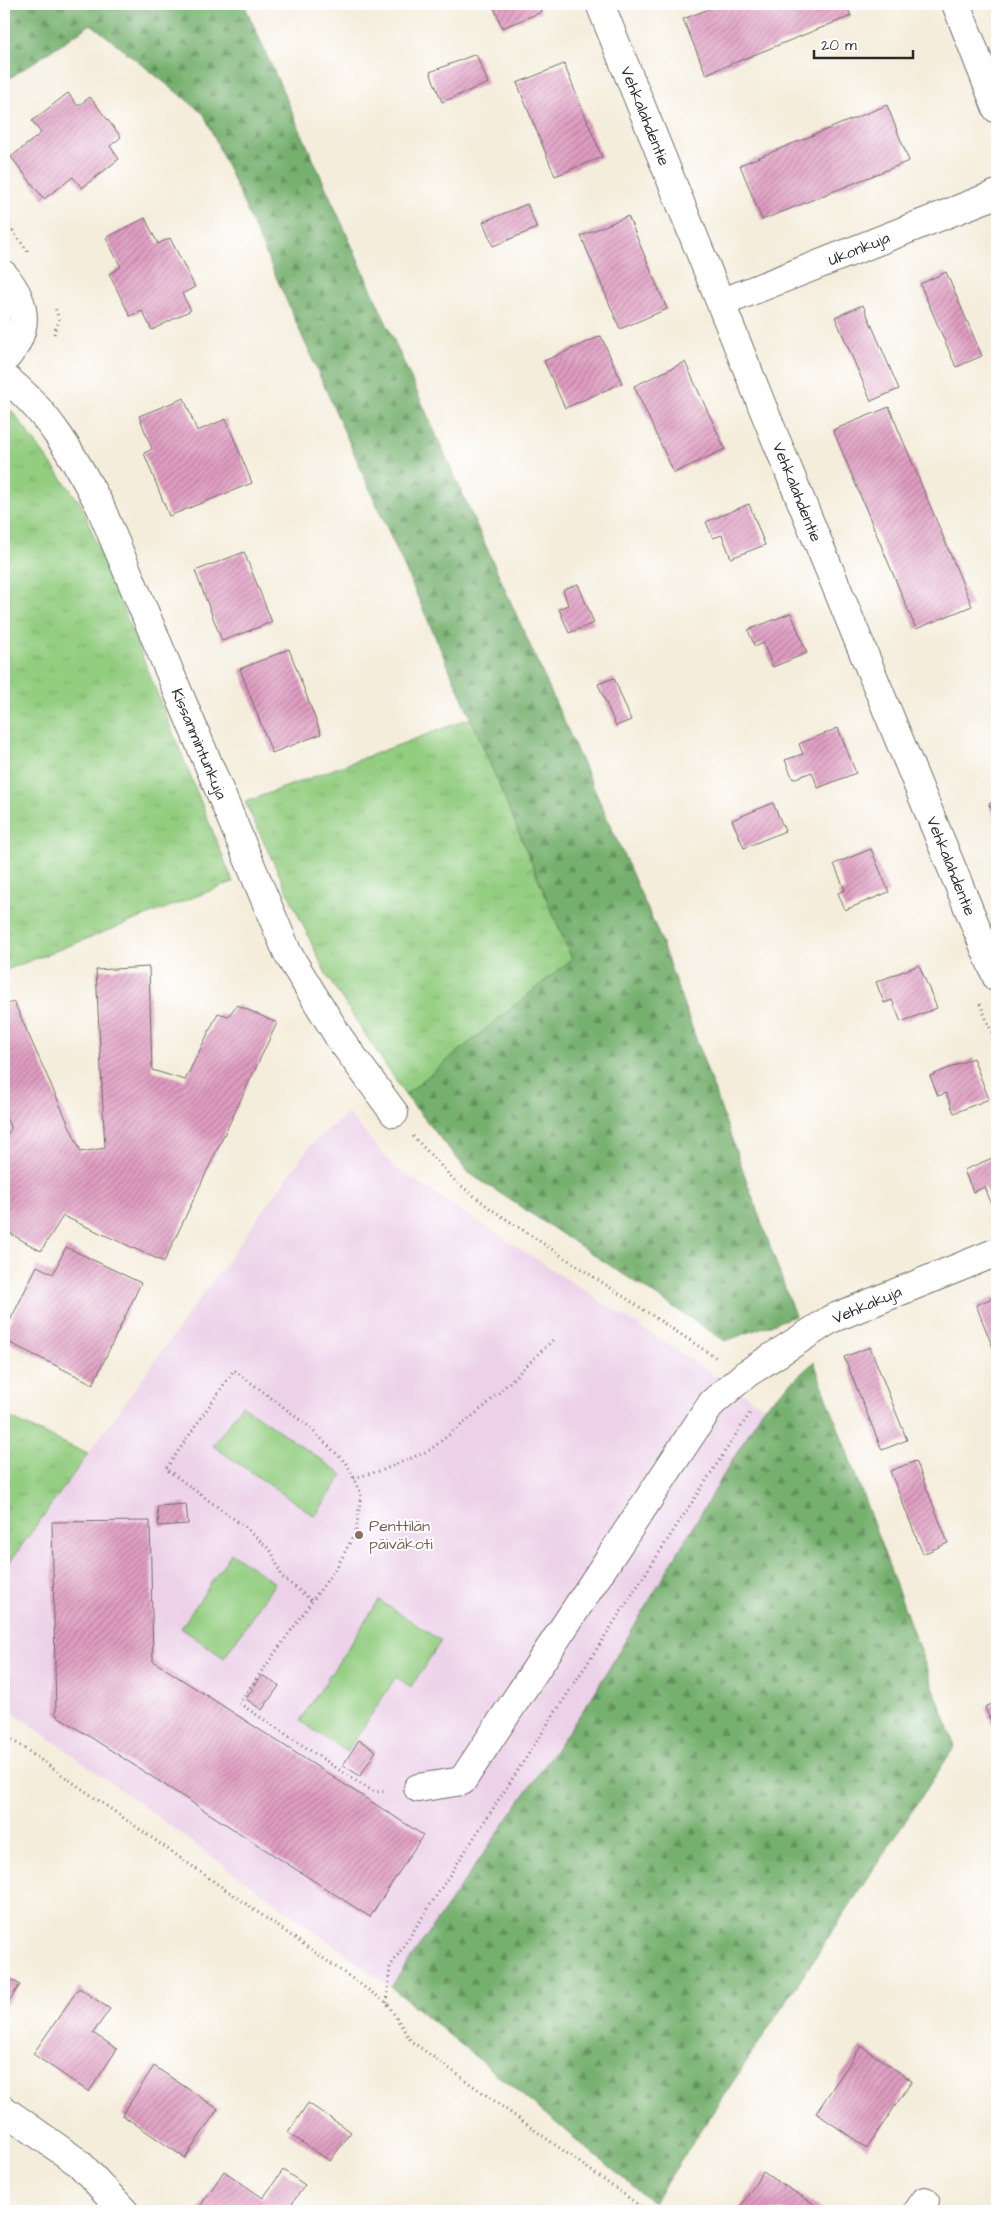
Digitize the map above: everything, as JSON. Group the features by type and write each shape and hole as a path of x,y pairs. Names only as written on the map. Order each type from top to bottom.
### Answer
{"street":[{"name":"Vehkalahdentie","path":"600,4 997,978"},
{"path":"956,4 997,108"},
{"name":"Ukonkuja","path":"721,303 997,194"},
{"path":"4,275 23,304 22,322 16,347 4,360"},
{"name":"Kissanmintunkuja","path":"4,377 15,385 50,424 78,466 91,490 288,954 340,1040 394,1114"},
{"name":"Vehkakuja","path":"418,1788 462,1781 712,1403 746,1374 831,1319 997,1252"},
{"path":"4,2110 80,2163 124,2211"}],"path":[{"path":"387,2003 390,1967 750,1414 746,1374 714,1357 491,1210 455,1181 394,1114"},
{"path":"354,1478 383,1470 430,1450 485,1406 554,1339"},
{"path":"311,1600 282,1577 272,1552 245,1527 166,1469 234,1370 307,1425 347,1464 361,1494 356,1530 338,1565 311,1600 239,1703 375,1792 418,1788"},
{"path":"4,1734 387,2003 411,2041 647,2211"}],"shaded area":[{"name":"Penttilän päiväkoti","path":"348,1113 394,1167 764,1407 592,1697 391,1987 4,1705 4,1570 313,1142"}],"green space":[{"path":"4,4 244,4 657,930 795,1316 725,1341 469,1173 405,1095 572,959 471,718 204,114 91,24 4,82"},
{"path":"11,410 81,504 233,882 4,971 4,419"},
{"path":"471,718 572,959 405,1095 327,976 245,802"},
{"path":"814,1362 955,1746 653,2203 391,1987 592,1697 764,1407"},
{"path":"242,1405 343,1475 315,1516 213,1446"},
{"path":"4,1415 88,1454 4,1570"},
{"path":"231,1553 275,1583 224,1658 181,1628"},
{"path":"379,1600 441,1641 411,1687 396,1677 347,1752 300,1721"}],"building":[{"path":"493,4 538,4 541,12 502,28"},
{"path":"722,4 846,4 851,16 706,74 683,19"},
{"path":"476,54 488,83 442,102 430,72"},
{"path":"564,64 602,157 555,176 517,83"},
{"path":"68,93 78,106 90,97 121,137 110,146 119,159 82,188 73,177 44,199 11,157 41,133 32,121"},
{"path":"887,105 909,161 762,220 740,165"},
{"path":"527,204 537,228 493,246 483,222"},
{"path":"628,216 667,309 620,329 581,236"},
{"path":"145,218 158,244 170,238 195,287 182,294 191,310 152,330 142,311 130,316 109,274 121,267 106,238"},
{"path":"946,272 982,356 956,367 920,284"},
{"path":"863,305 899,389 871,401 835,317"},
{"path":"601,336 622,383 565,408 544,361"},
{"path":"685,362 725,449 674,473 634,386"},
{"path":"184,398 197,431 226,419 252,483 169,516 144,453 152,449 139,416"},
{"path":"889,407 972,606 916,629 833,430"},
{"path":"749,504 765,545 731,558 722,535 713,538 706,522"},
{"path":"244,552 272,622 222,641 195,571"},
{"path":"578,584 594,623 569,633 559,609 568,605 563,590"},
{"path":"791,613 807,653 773,667 763,643 755,647 748,630"},
{"path":"289,649 321,734 272,753 240,669"},
{"path":"614,678 631,720 616,726 598,684"},
{"path":"838,728 856,773 818,788 812,772 793,779 785,760 803,754 799,744"},
{"path":"997,800 997,823 989,804"},
{"path":"773,803 785,831 744,848 732,820"},
{"path":"871,849 889,892 845,910 838,893 845,890 834,864"},
{"path":"919,965 937,1008 901,1022 892,1000 884,1003 876,982"},
{"path":"149,967 152,1070 185,1080 218,1013 228,1016 237,1005 277,1023 164,1262 63,1216 41,1251 4,1230 4,1139 11,1129 4,1113 4,1005 14,1002 81,1152 105,1148 96,970"},
{"path":"973,1058 989,1099 954,1113 946,1093 938,1096 930,1076"},
{"path":"997,1156 997,1206 993,1208 985,1187 973,1192 964,1170"},
{"path":"66,1247 141,1283 93,1384 4,1340 4,1333 37,1266 53,1274"},
{"path":"997,1296 997,1358 976,1305"},
{"path":"870,1347 907,1440 882,1450 844,1357"},
{"path":"916,1461 948,1543 923,1554 890,1471"},
{"path":"186,1504 188,1524 159,1526 157,1506"},
{"path":"150,1521 153,1661 423,1835 370,1917 56,1715 52,1522"},
{"path":"262,1675 279,1686 262,1710 246,1699"},
{"path":"997,1702 997,1736 985,1707"},
{"path":"359,1740 376,1751 360,1776 343,1765"},
{"path":"4,1974 20,1985 4,2008"},
{"path":"79,1988 110,2009 93,2033 117,2049 89,2092 33,2054"},
{"path":"861,2046 912,2081 867,2148 816,2113"},
{"path":"154,2066 218,2109 185,2158 122,2115"},
{"path":"308,2103 351,2132 330,2161 288,2133"},
{"path":"283,2170 305,2185 287,2211 197,2211 224,2171 263,2198"},
{"path":"763,2172 825,2211 738,2211"}],"place":[{"name":"Penttilän päiväkoti","path":"359,1535"}]}
